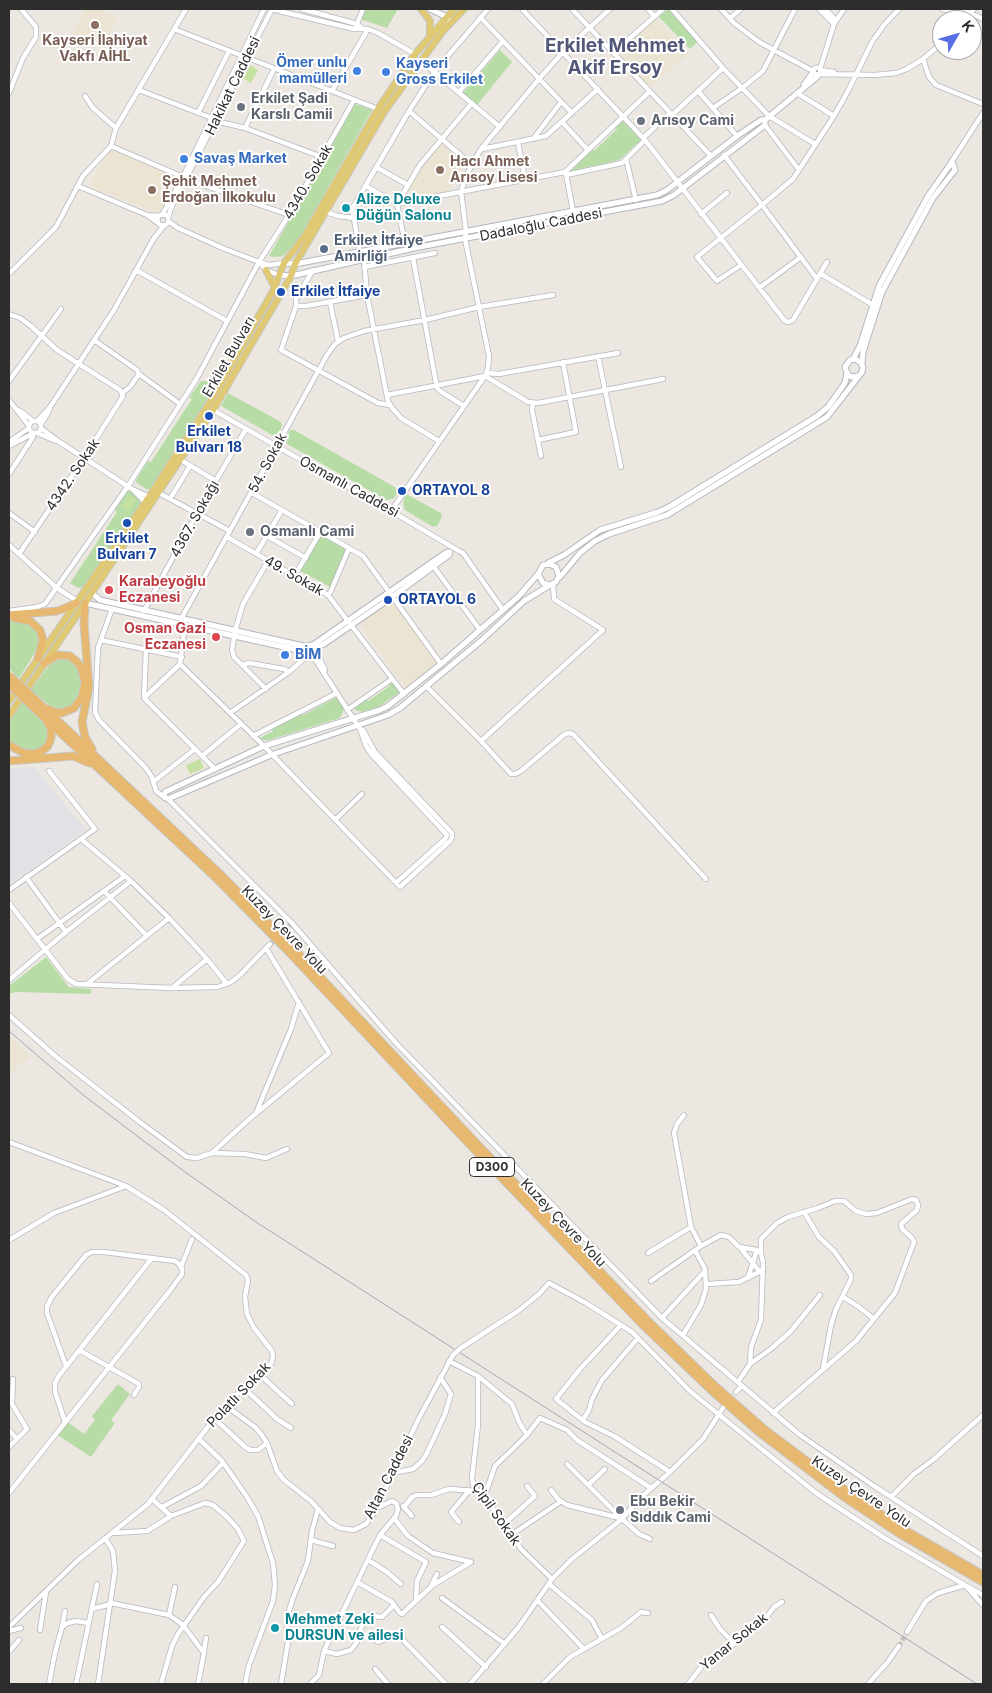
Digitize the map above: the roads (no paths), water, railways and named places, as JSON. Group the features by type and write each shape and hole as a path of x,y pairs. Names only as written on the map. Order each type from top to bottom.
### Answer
{"highway":[{"path":"9,613 57,611 76,602"},
{"path":"85,603 84,624 89,686 82,725 88,743 108,768"},
{"path":"9,619 27,620 40,630 44,640 41,661 60,655 72,658 78,662 83,671 85,688 78,704 65,713 54,712 37,706"},
{"name":"D300","path":"9,675 37,706"},
{"name":"D300","path":"9,684 37,706"},
{"name":"Kuzey Çevre Yolu","path":"37,706 108,768 221,875 291,946 491,1159 670,1344 716,1387 764,1429 848,1492 903,1529 983,1575"},
{"name":"Kuzey Çevre Yolu","path":"37,706 45,718 216,878 661,1343 711,1390 760,1433 844,1497 900,1534 983,1582"},
{"path":"9,745 27,754 38,753 44,750 52,737 50,726 45,718"},
{"path":"9,761 72,756 96,766"}],"main road":[{"path":"421,9 430,21 430,37"},
{"name":"Erkilet Bulvarı","path":"9,716 76,602 147,499 210,402 274,287 284,263 304,237 378,109 415,54 451,15 464,9"},
{"name":"Erkilet Bulvarı","path":"9,701 85,603 181,460 213,410 291,276 295,264 384,112 451,15"},
{"path":"266,270 274,287"}],"street":[{"path":"9,93 23,58 36,37 36,27 20,9"},
{"path":"9,274 56,226 83,176 111,146 116,128 186,9"},
{"name":"Hakikat Caddesi","path":"38,424 114,310 164,223 244,57 264,9"},
{"path":"271,9 368,29 415,54"},
{"name":"Hakikat Caddesi","path":"244,57 271,9"},
{"path":"302,9 356,27"},
{"path":"356,27 364,9"},
{"path":"430,9 451,15"},
{"path":"360,251 352,209 409,111 435,71 488,9"},
{"path":"522,9 644,139 784,320 788,322 793,320 827,262"},
{"path":"572,9 711,156"},
{"path":"391,511 486,374 489,365 489,356 465,239 466,231 461,191 466,174 481,149 539,79 563,52 610,9"},
{"path":"648,9 654,16"},
{"path":"613,53 663,9"},
{"path":"672,9 742,88 800,170"},
{"path":"721,9 753,38 772,50 817,71 838,74 882,75 910,67 932,51"},
{"path":"730,18 741,9"},
{"path":"713,108 761,73 795,9"},
{"path":"819,9 835,22"},
{"path":"825,9 835,22"},
{"path":"817,71 835,22 844,9"},
{"path":"741,265 720,280 715,280 697,257 788,186 834,116 872,42 899,9"},
{"path":"942,9 957,10"},
{"path":"480,17 572,113"},
{"path":"174,29 378,109"},
{"path":"332,91 368,29"},
{"path":"459,92 502,41"},
{"path":"198,113 229,51"},
{"path":"923,59 929,77 936,85 983,104"},
{"path":"421,61 500,127"},
{"path":"245,128 274,68"},
{"path":"366,186 397,204 461,191 566,174 622,162 644,139 723,68"},
{"name":"Dadaloğlu Caddesi","path":"291,276 364,259 657,203 683,188 724,156 798,92 817,71"},
{"path":"481,149 546,136 598,89"},
{"path":"139,90 322,157"},
{"path":"698,91 737,136"},
{"path":"566,174 588,150 649,92"},
{"path":"798,92 834,116"},
{"path":"85,96 93,108 116,128"},
{"name":"4340. Sokak","path":"9,613 42,606 130,488 197,378 259,262 289,215 354,100"},
{"path":"533,139 561,102"},
{"path":"404,243 397,204 420,165 472,103"},
{"path":"409,111 472,165"},
{"path":"166,798 165,792 264,746 380,710 404,694 504,610 519,596 546,564 564,555 600,530 669,507 817,416 828,407 845,383 846,364 853,359 860,346 879,286 928,196 983,113"},
{"name":"Dadaloğlu Caddesi","path":"284,263 295,264 657,195 678,182 737,136 761,120 766,120"},
{"path":"766,120 815,144"},
{"path":"562,122 588,150"},
{"path":"518,142 525,180"},
{"path":"111,146 185,178 289,215"},
{"path":"724,156 817,279"},
{"path":"626,159 636,200"},
{"path":"166,798 271,755 358,727 388,715 482,640 524,601 558,580 580,553 595,541 609,534 667,515 816,425 834,410 862,372 863,352 882,292 933,198 955,170 952,161"},
{"path":"376,167 408,185"},
{"path":"566,174 573,211"},
{"name":"Hakikat Caddesi","path":"160,215 185,178"},
{"path":"78,186 259,262 269,265 284,263"},
{"path":"702,214 726,193"},
{"path":"326,212 354,218"},
{"path":"147,215 160,215"},
{"path":"160,215 164,223"},
{"path":"160,215 164,223"},
{"path":"364,267 436,253"},
{"path":"760,288 800,257"},
{"path":"413,258 437,385 440,392 464,406"},
{"path":"364,259 367,295 390,405 401,418 439,441"},
{"path":"259,262 266,270 279,275 291,276"},
{"path":"136,270 227,321"},
{"path":"312,270 296,299 296,306 281,350 378,403 390,405"},
{"path":"820,274 873,305"},
{"path":"296,306 306,306 367,295"},
{"path":"330,302 338,341 374,329 479,307 553,295"},
{"path":"9,382 61,309"},
{"path":"9,314 20,318 42,335 57,350 123,394"},
{"path":"94,340 136,369 139,374 180,404"},
{"name":"54. Sokak","path":"181,619 330,350 338,341"},
{"path":"387,395 486,374 499,374 618,353"},
{"path":"598,356 621,467"},
{"path":"853,359 858,360 862,364"},
{"path":"538,440 576,432 563,362"},
{"path":"847,373 851,377 858,376"},
{"name":"4342. Sokak","path":"19,554 123,398 123,394 139,374"},
{"path":"486,374 533,403 663,379"},
{"path":"9,400 18,410 58,441 147,499"},
{"path":"533,403 532,410 541,456"},
{"path":"18,410 18,414 35,433 58,441"},
{"name":"Osmanlı Caddesi","path":"213,410 391,511 452,550 463,553 504,610"},
{"path":"9,442 29,427 38,424"},
{"path":"9,474 33,437 38,424"},
{"name":"4367. Sokağı","path":"144,611 246,429"},
{"path":"9,446 35,433"},
{"path":"181,460 216,481"},
{"path":"170,499 190,466"},
{"path":"252,492 321,531 366,560 441,664"},
{"path":"159,493 230,531"},
{"path":"256,554 282,510"},
{"path":"9,513 34,532"},
{"path":"296,576 321,531"},
{"path":"266,536 306,558"},
{"name":"49. Sokak","path":"227,537 328,595 404,694"},
{"path":"9,545 57,588 76,602"},
{"path":"328,595 332,591 349,548"},
{"path":"85,603 185,625 311,649 324,644 350,623 449,555 452,550"},
{"path":"390,595 452,550"},
{"path":"266,689 232,654 234,634 243,604 268,560"},
{"path":"546,564 556,567 559,573 558,580"},
{"path":"434,566 480,630"},
{"path":"538,574 540,581 551,584"},
{"path":"481,741 604,630 554,599 551,584"},
{"path":"92,593 100,600 181,619 234,634"},
{"path":"112,609 101,640 97,665 96,715 145,767 156,791 166,798 292,923 395,1042 662,1318 773,1413 816,1446 983,1556"},
{"path":"144,698 180,664 185,625 181,619"},
{"path":"101,640 182,658"},
{"path":"230,713 289,672 305,658 311,649"},
{"path":"180,664 264,746 398,885 450,837 372,755 353,718 311,649"},
{"path":"146,650 144,698 215,769"},
{"path":"243,665 249,663 284,669 289,672"},
{"path":"347,710 392,679"},
{"path":"426,686 481,741 509,773 514,774 521,771 565,734 573,734 706,878"},
{"path":"253,736 337,693"},
{"path":"202,756 241,724"},
{"path":"153,782 195,749"},
{"path":"9,890 95,829 49,771"},
{"path":"335,820 362,794"},
{"path":"81,839 131,881 169,918 227,984"},
{"path":"37,939 125,876"},
{"path":"26,877 66,932"},
{"path":"9,979 131,881"},
{"path":"104,891 147,936"},
{"path":"9,903 69,981 76,984 214,988 227,984 240,975 268,946 329,1053 256,1113 212,1153"},
{"path":"86,984 169,918"},
{"path":"172,988 207,959"},
{"path":"256,1113 292,1028 299,1002"},
{"path":"9,1015 77,1073 187,1157 197,1158 212,1153 245,1154 266,1158 287,1149"},
{"path":"684,1115 677,1124 674,1133 690,1227 701,1246"},
{"name":"Polatlı Sokak","path":"9,1142 126,1186 164,1210 247,1276 245,1298 247,1314 254,1328 273,1354 272,1362 226,1406 140,1512 77,1561 9,1627"},
{"path":"9,1240 54,1213 126,1186"},
{"path":"748,1278 759,1252 761,1239 769,1229 784,1219 837,1200 844,1201 858,1212 866,1214 877,1213 912,1199 917,1201 918,1208 901,1225 902,1229 912,1238 914,1244 896,1290 856,1341 773,1413"},
{"path":"804,1212 819,1237 834,1251 851,1273 851,1279 836,1309 829,1330 823,1369"},
{"path":"648,1253 690,1227"},
{"path":"651,1281 701,1246 723,1235 741,1248 762,1271"},
{"path":"9,1493 180,1277 181,1267 192,1239"},
{"path":"736,1392 750,1364 751,1347 759,1330 762,1314 763,1257 759,1252 741,1248"},
{"path":"683,1335 701,1305 707,1284 702,1261 695,1250"},
{"path":"66,1366 47,1312 47,1304 90,1253 104,1252 175,1261 181,1267"},
{"path":"65,1422 55,1386 58,1377 152,1258"},
{"path":"662,1318 705,1271"},
{"path":"707,1284 736,1283 762,1271"},
{"name":"Altan Caddesi","path":"226,1406 255,1427 267,1443 280,1476 318,1508 327,1520 343,1529 354,1530 366,1524 376,1509 440,1377 452,1355 460,1348 518,1311 549,1283 621,1325"},
{"path":"750,1364 791,1331 820,1295"},
{"path":"843,1297 874,1319"},
{"path":"670,1472 614,1436 582,1420 556,1399 580,1369 621,1325 638,1338 680,1381 772,1459 820,1496 883,1537 983,1595"},
{"path":"582,1420 589,1410 592,1399 602,1380 638,1338"},
{"path":"79,1350 139,1384 134,1395"},
{"path":"449,1361 478,1376 512,1404 519,1422 527,1435"},
{"path":"260,1374 292,1404"},
{"name":"Çipil Sokak","path":"478,1376 478,1425 472,1478 473,1485 531,1560 552,1579"},
{"path":"392,1474 411,1470 422,1461 427,1453 445,1414 451,1394 440,1377"},
{"path":"9,1447 27,1429 12,1404 11,1386 13,1379"},
{"path":"244,1388 277,1419 291,1428"},
{"path":"470,1684 505,1644 552,1579 572,1559 622,1519 639,1499 670,1472 703,1439 723,1408"},
{"path":"891,1497 914,1474 934,1459 983,1415"},
{"path":"484,1498 495,1466 527,1435 540,1418 567,1430 577,1440 651,1488"},
{"path":"215,1419 250,1450 258,1450 267,1443"},
{"path":"9,1430 16,1439"},
{"path":"199,1439 223,1463 242,1489 258,1516 275,1573 273,1601 249,1665 245,1684"},
{"path":"162,1507 203,1485 223,1463"},
{"path":"567,1464 622,1519 639,1534 650,1539"},
{"path":"588,1485 604,1469"},
{"path":"504,1523 535,1496 527,1486"},
{"path":"404,1507 411,1498 417,1495 432,1495 449,1489 477,1491"},
{"path":"551,1490 560,1502 622,1519"},
{"path":"459,1522 452,1512 469,1491"},
{"path":"152,1499 171,1516"},
{"path":"376,1509 391,1501 404,1507 412,1516"},
{"path":"310,1684 319,1675 324,1651 356,1582 380,1535 394,1518 398,1509 395,1502"},
{"path":"511,1535 560,1502"},
{"path":"111,1533 147,1531 171,1516 200,1504 209,1504 222,1513 235,1526 244,1541 218,1582 183,1625 172,1646 161,1684"},
{"path":"281,1684 288,1642 287,1617 292,1598 307,1565 318,1508"},
{"path":"356,1582 392,1602 402,1614 431,1586 457,1568 471,1562 433,1553 408,1536 394,1518"},
{"path":"380,1535 426,1562 417,1581 416,1600"},
{"path":"98,1684 115,1578 115,1559 112,1548 105,1538"},
{"path":"311,1540 333,1546"},
{"path":"368,1560 401,1584"},
{"path":"431,1586 436,1574"},
{"path":"76,1684 97,1584"},
{"path":"549,1584 592,1620 602,1639"},
{"path":"965,1585 983,1605"},
{"path":"906,1632 928,1599 965,1585"},
{"path":"169,1616 175,1587"},
{"path":"40,1630 46,1591"},
{"path":"442,1598 505,1644"},
{"path":"537,1600 584,1648"},
{"name":"Yanar Sokak","path":"689,1684 702,1666 719,1656 765,1619 774,1607 782,1602"},
{"path":"92,1609 111,1603 169,1616 183,1625 204,1653"},
{"path":"324,1651 334,1654 351,1650 357,1642 367,1615 382,1617 394,1605"},
{"path":"49,1684 65,1611"},
{"path":"543,1684 570,1657 628,1623 641,1612 648,1613"},
{"path":"712,1615 720,1629 734,1643"},
{"path":"62,1627 76,1621 88,1623"},
{"path":"442,1626 486,1667"},
{"path":"9,1631 21,1628"},
{"path":"378,1642 391,1637 400,1637 446,1684"},
{"path":"198,1684 206,1638"},
{"path":"9,1652 19,1640"},
{"path":"868,1684 888,1662 899,1646"},
{"path":"375,1669 388,1684"}],"tunnel":[{"path":"270,944 292,923"},
{"path":"899,1646 907,1632"}],"railway":[{"path":"9,1031 82,1094 185,1172 256,1222 977,1684"}],"place":[{"name":"Kayseri İlahiyat Vakfı AİHL","path":"95,25"},
{"name":"Ömer unlu mamülleri","path":"357,71"},
{"name":"Kayseri Gross Erkilet","path":"386,72"},
{"name":"Erkilet Şadi Karslı Camii","path":"241,107"},
{"name":"Arısoy Cami","path":"641,121"},
{"name":"Savaş Market","path":"184,159"},
{"name":"Hacı Ahmet Arısoy Lisesi","path":"440,170"},
{"name":"Şehit Mehmet Erdoğan İlkokulu","path":"152,190"},
{"name":"Alize Deluxe Düğün Salonu","path":"346,208"},
{"name":"Erkilet İtfaiye Amirliği","path":"324,249"},
{"name":"Erkilet İtfaiye","path":"281,292"},
{"name":"Erkilet Bulvarı 18","path":"209,416"},
{"name":"ORTAYOL 8","path":"402,491"},
{"name":"Erkilet Bulvarı 7","path":"127,523"},
{"name":"Osmanlı Cami","path":"250,532"},
{"name":"Karabeyoğlu Eczanesi","path":"109,590"},
{"name":"ORTAYOL 6","path":"388,600"},
{"name":"Osman Gazi Eczanesi","path":"216,637"},
{"name":"BİM","path":"285,655"},
{"name":"Ebu Bekir Sıddık Cami","path":"620,1510"},
{"name":"Mehmet Zeki DURSUN ve ailesi","path":"275,1628"}],"district":[{"name":"Erkilet Mehmet Akif Ersoy","path":"615,57"}]}
